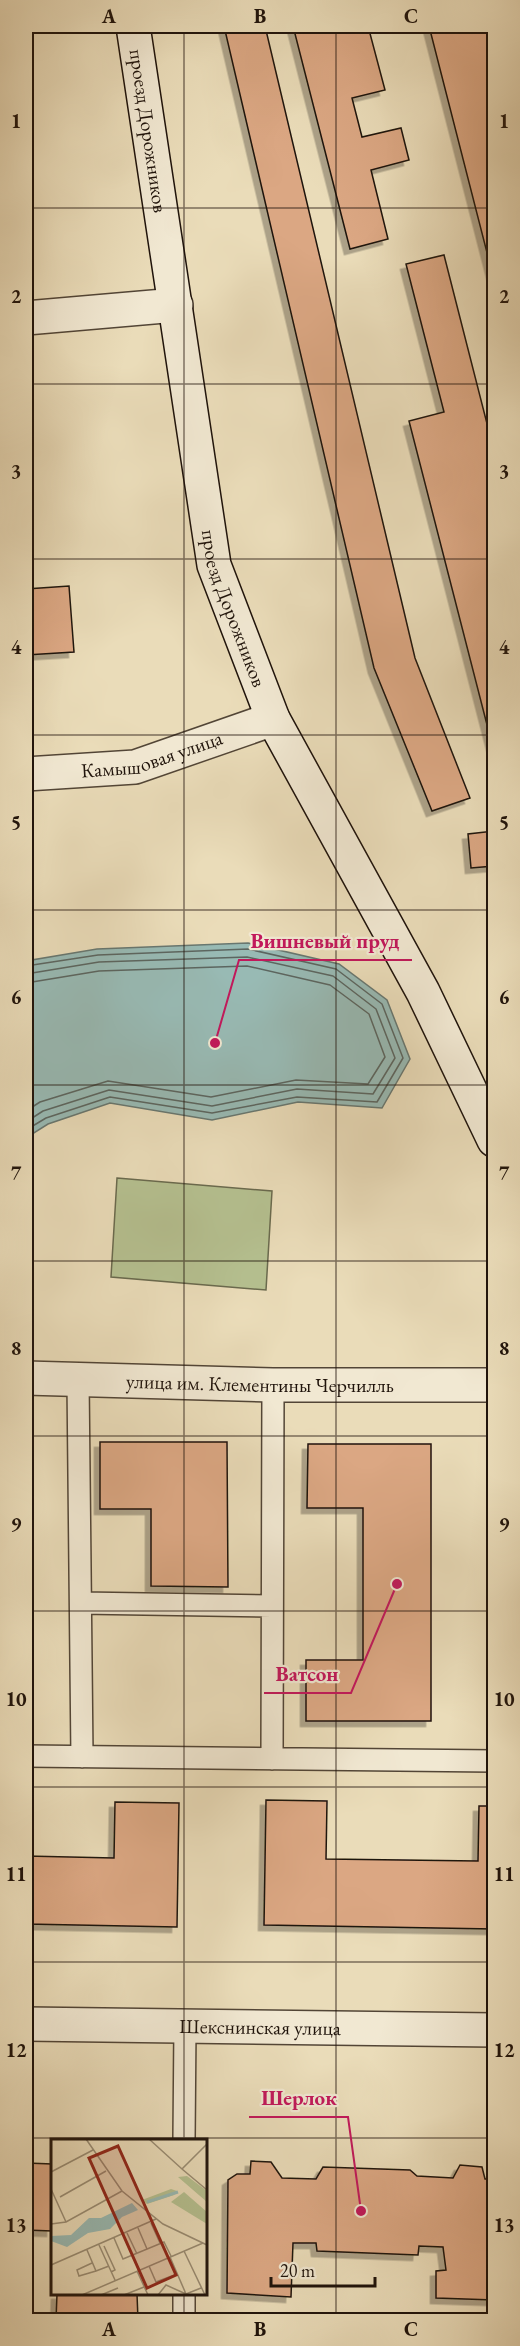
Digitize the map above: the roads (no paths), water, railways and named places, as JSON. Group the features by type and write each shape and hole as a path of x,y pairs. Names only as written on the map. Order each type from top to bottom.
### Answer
{"street":[{"name":"проезд Дорожников","path":"133,26 214,565 273,719 423,992 495,1140"},
{"path":"26,318 176,305"},
{"name":"Камышовая улица","path":"26,774 135,766 273,719"},
{"name":"улица им. Клементины Черчилль","path":"26,1378 273,1385 495,1385"},
{"name":"Шекснинская улица","path":"26,2024 495,2030"}],"lane":[{"path":"78,1380 82,1758"},
{"path":"272,1759 273,1385"},
{"path":"81,1603 272,1606"},
{"path":"26,1756 495,1761"},
{"path":"184,2139 185,2026"},
{"path":"184,2295 184,2320"}],"water":[{"path":"248,943 339,964 387,1000 410,1059 382,1108 298,1102 212,1120 110,1103 48,1124 26,1138 26,961 97,949"}],"place":[{"name":"Вишневый пруд","path":"215,1043"},
{"name":"Ватсон","path":"397,1584"},
{"name":"Шерлок","path":"361,2211"}]}
